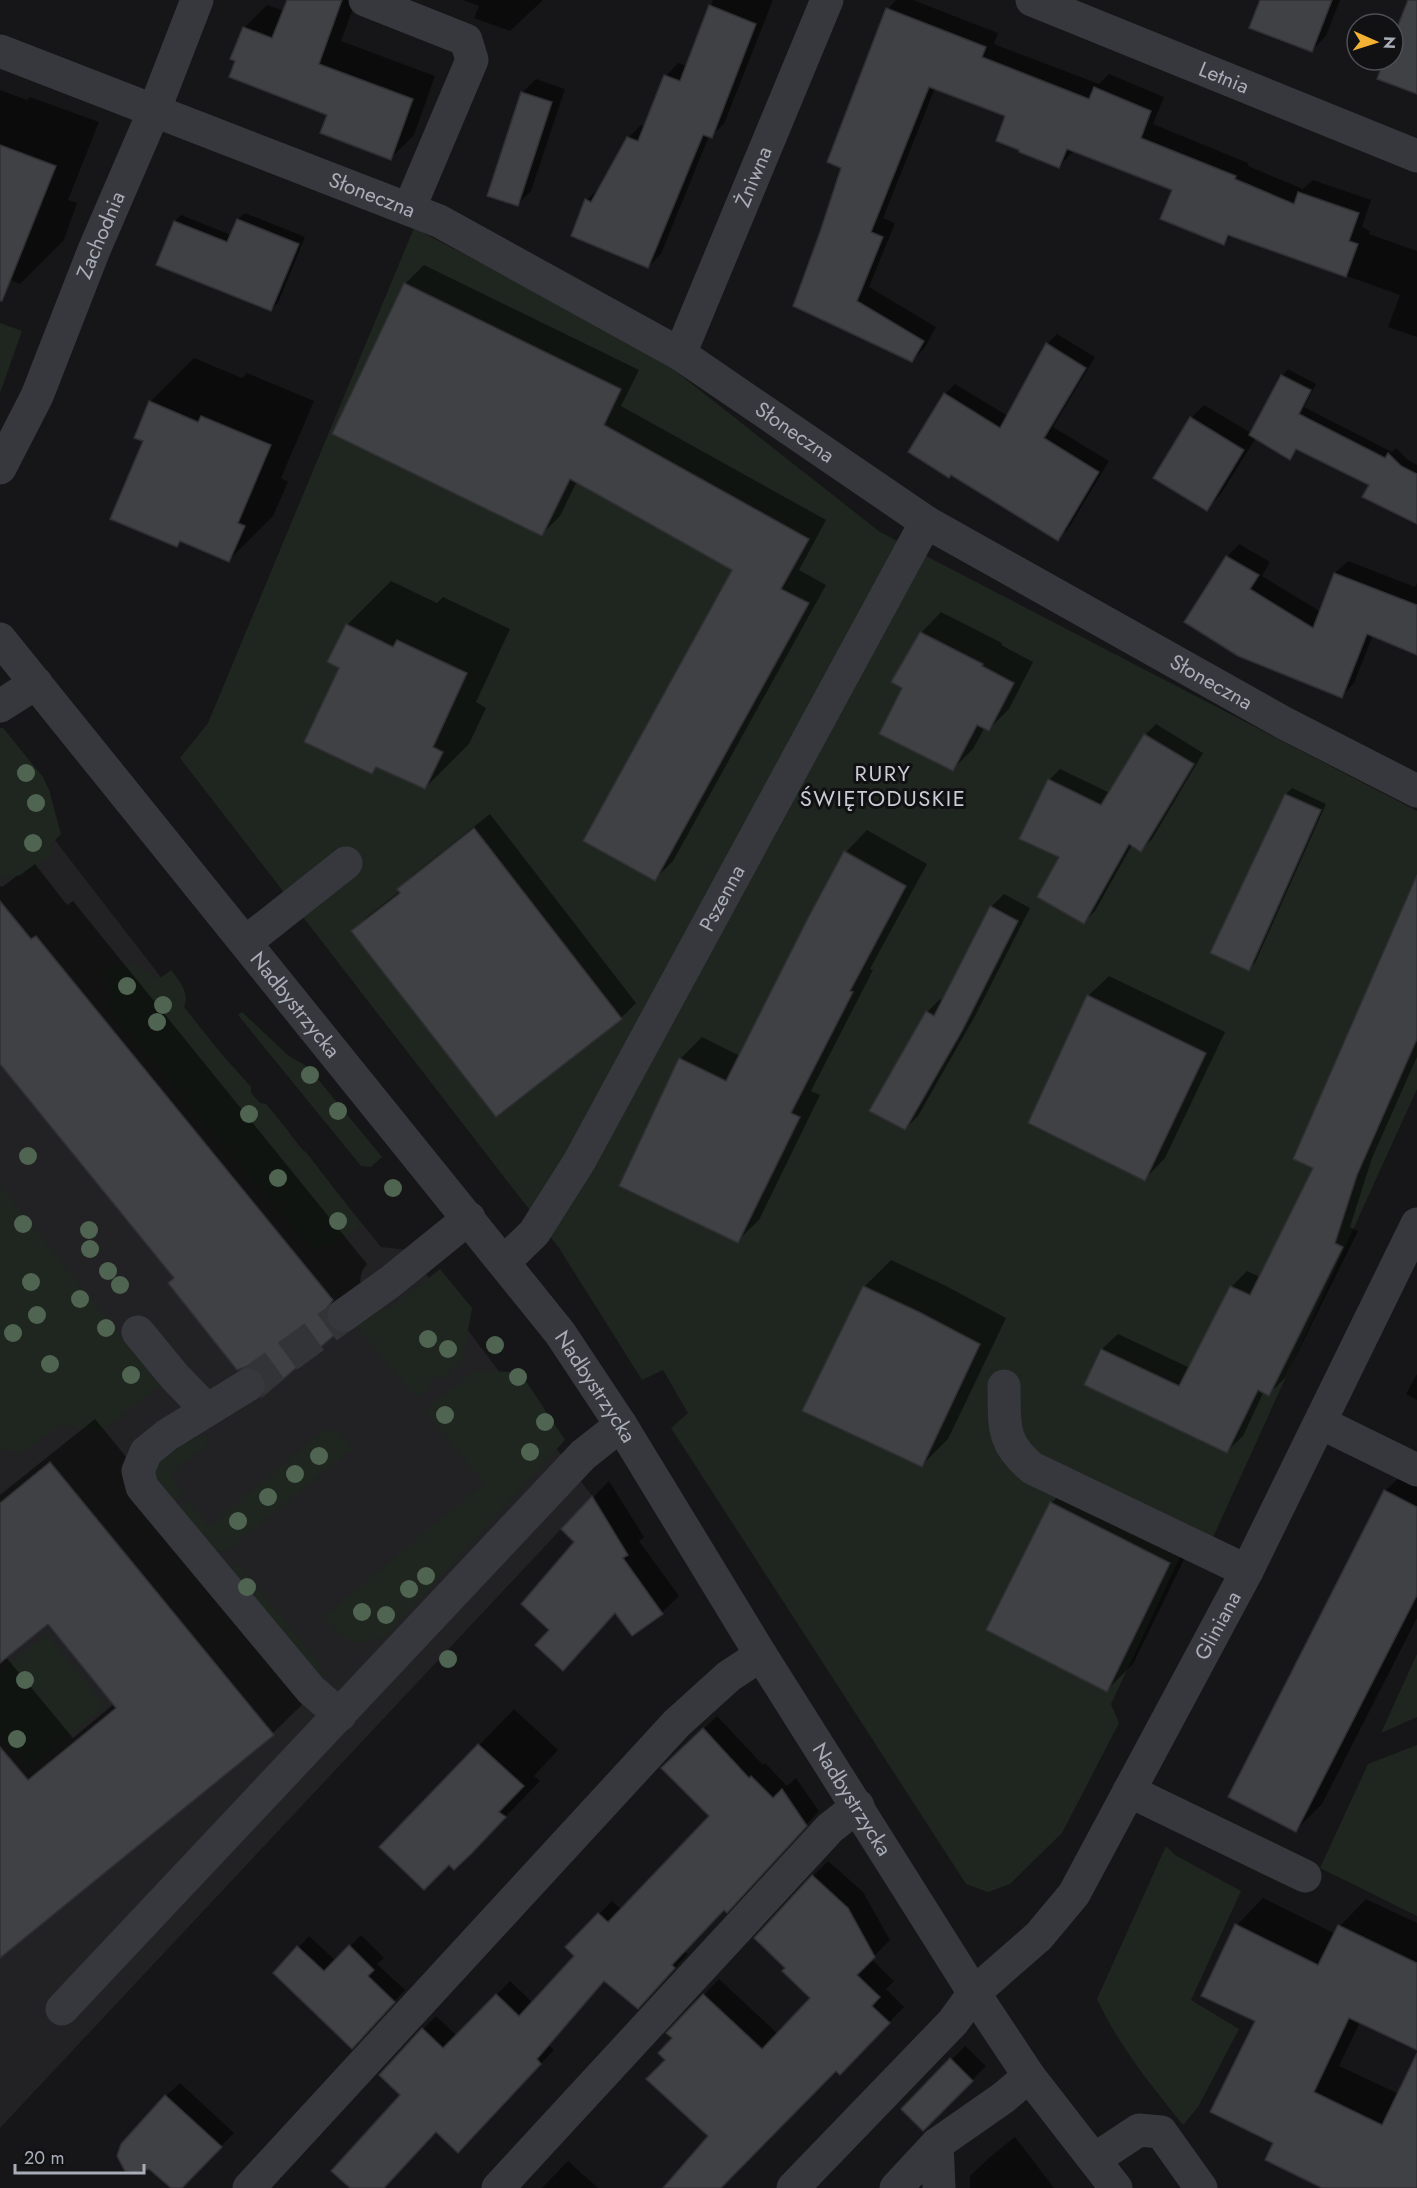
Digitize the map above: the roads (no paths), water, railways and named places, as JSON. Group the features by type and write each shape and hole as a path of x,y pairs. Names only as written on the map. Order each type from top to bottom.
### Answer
{"street":[{"name":"Zachodnia","path":"0,468 37,396 94,250 154,111 197,0"},
{"path":"365,0 466,40 472,60 408,209"},
{"name":"Żniwna","path":"680,354 827,0"},
{"name":"Letnia","path":"1032,0 1417,156"},
{"name":"Słoneczna","path":"0,51 439,220 680,354 926,522 1284,723 1417,790"},
{"name":"Pszenna","path":"504,1262 534,1233 583,1154 926,522"},
{"name":"Nadbystrzycka","path":"0,639 560,1333 621,1425 761,1655 974,1993 1029,2076 1106,2179"},
{"path":"0,706 36,683"},
{"path":"246,942 346,863"},
{"path":"344,1315 408,1268 469,1218"},
{"name":"Gliniana","path":"793,2188 953,2022 974,1993 1039,1936 1074,1894 1247,1571 1417,1224"},
{"path":"138,1332 175,1377 207,1410"},
{"path":"248,1385 166,1435 146,1452 138,1471 142,1487 311,1690 340,1715"},
{"path":"1004,1386 1005,1431 1019,1457 1032,1468 1247,1571"},
{"path":"1321,1423 1417,1470"},
{"path":"62,2009 583,1455 621,1425"},
{"path":"249,2188 678,1723 729,1676 761,1655"},
{"path":"1129,1791 1305,1876"},
{"path":"498,2188 830,1827 858,1806"},
{"path":"896,2188 937,2144 1003,2098 1029,2076"},
{"path":"1106,2179 1139,2130 1161,2132 1201,2188"},
{"path":"937,2144 939,2188"}],"tunnel":[{"path":"248,1385 344,1315"}],"district":[{"name":"RURY ŚWIĘTODUSKIE","path":"883,786"}]}
